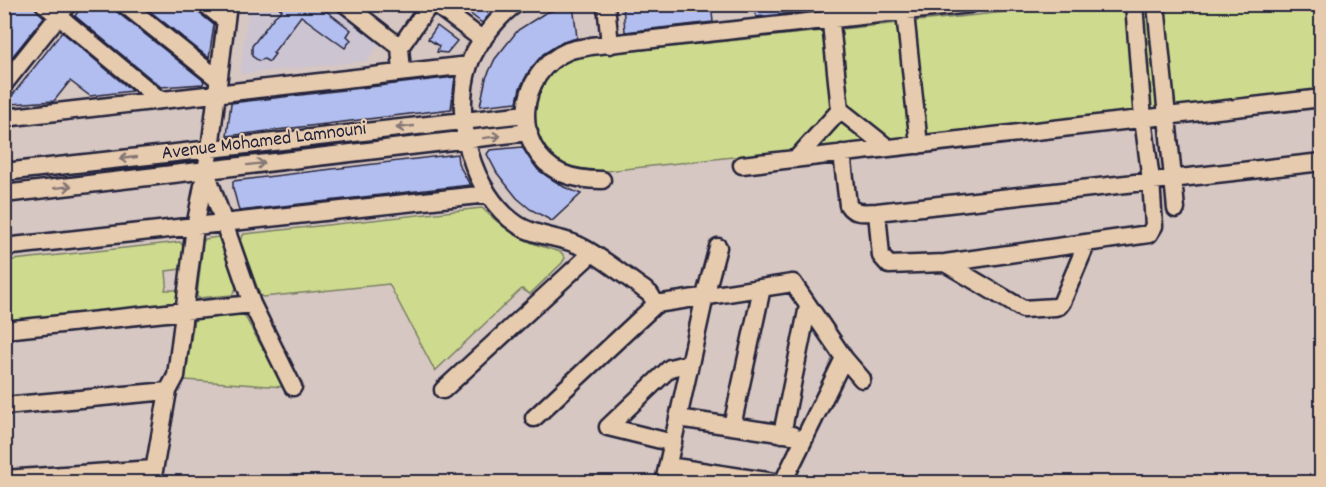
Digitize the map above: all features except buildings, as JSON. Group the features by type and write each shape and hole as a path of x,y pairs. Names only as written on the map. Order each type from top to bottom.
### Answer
{"street":[{"path":"44,4 63,10 160,100"},
{"path":"124,4 217,86"},
{"path":"4,479 153,476 168,391 176,376 195,227 210,149 227,13 205,4"},
{"path":"345,4 400,46"},
{"path":"402,72 400,46 430,4"},
{"path":"435,4 483,40"},
{"path":"516,4 507,10 483,40 469,65 462,100 466,140 472,163 488,194 518,225 545,237 570,242 592,253 650,294 656,304"},
{"path":"606,4 610,45"},
{"path":"602,180 581,180 560,172 543,160 531,142 526,114 527,99 535,78 550,62 569,51 830,12 970,4"},
{"path":"877,212 881,256 886,263 945,263 1145,236 1151,232 1154,226 1151,180 1143,119 1134,4"},
{"path":"1156,4 1176,209"},
{"path":"905,8 919,145"},
{"path":"4,84 63,10"},
{"path":"830,12 840,110 888,148"},
{"path":"4,118 160,100 217,86 469,65"},
{"path":"742,165 1322,98"},
{"path":"796,159 840,110"},
{"name":"Avenue Mohamed Lamnouni","path":"4,172 526,114"},
{"name":"Avenue Mohamed Lamnouni","path":"4,194 529,132"},
{"path":"842,153 850,209 856,212 877,212 1322,162"},
{"path":"206,170 252,304 293,387"},
{"path":"4,247 488,194"},
{"path":"945,263 1023,309 1054,307 1059,306 1062,302 1086,244"},
{"path":"718,247 666,474 774,483"},
{"path":"443,390 592,253"},
{"path":"534,418 656,304 793,283 844,358 862,379"},
{"path":"732,426 762,288"},
{"path":"4,330 252,304"},
{"path":"782,434 808,306"},
{"path":"783,483 844,358"},
{"path":"673,442 609,427 670,368 690,363"},
{"path":"4,406 168,391"},
{"path":"678,418 805,437"}],"shaded area":[{"path":"249,5 330,5 380,43 367,61 240,74"}],"green space":[{"path":"837,5 891,5 840,9"},
{"path":"1072,5 1321,5 1321,92 598,172 579,170 562,164 547,153 535,133 536,96 542,80 555,68 574,57"},
{"path":"482,208 518,236 536,245 561,252 565,258 530,294 522,289 516,294 435,371 389,284 263,297 260,295 240,240 244,234"},
{"path":"218,237 221,240 236,288 232,295 198,298 203,243 205,239"},
{"path":"180,242 183,246 181,269 166,271 165,290 179,290 178,302 174,306 5,323 4,261"},
{"path":"243,313 284,387 185,380 196,317"}]}
